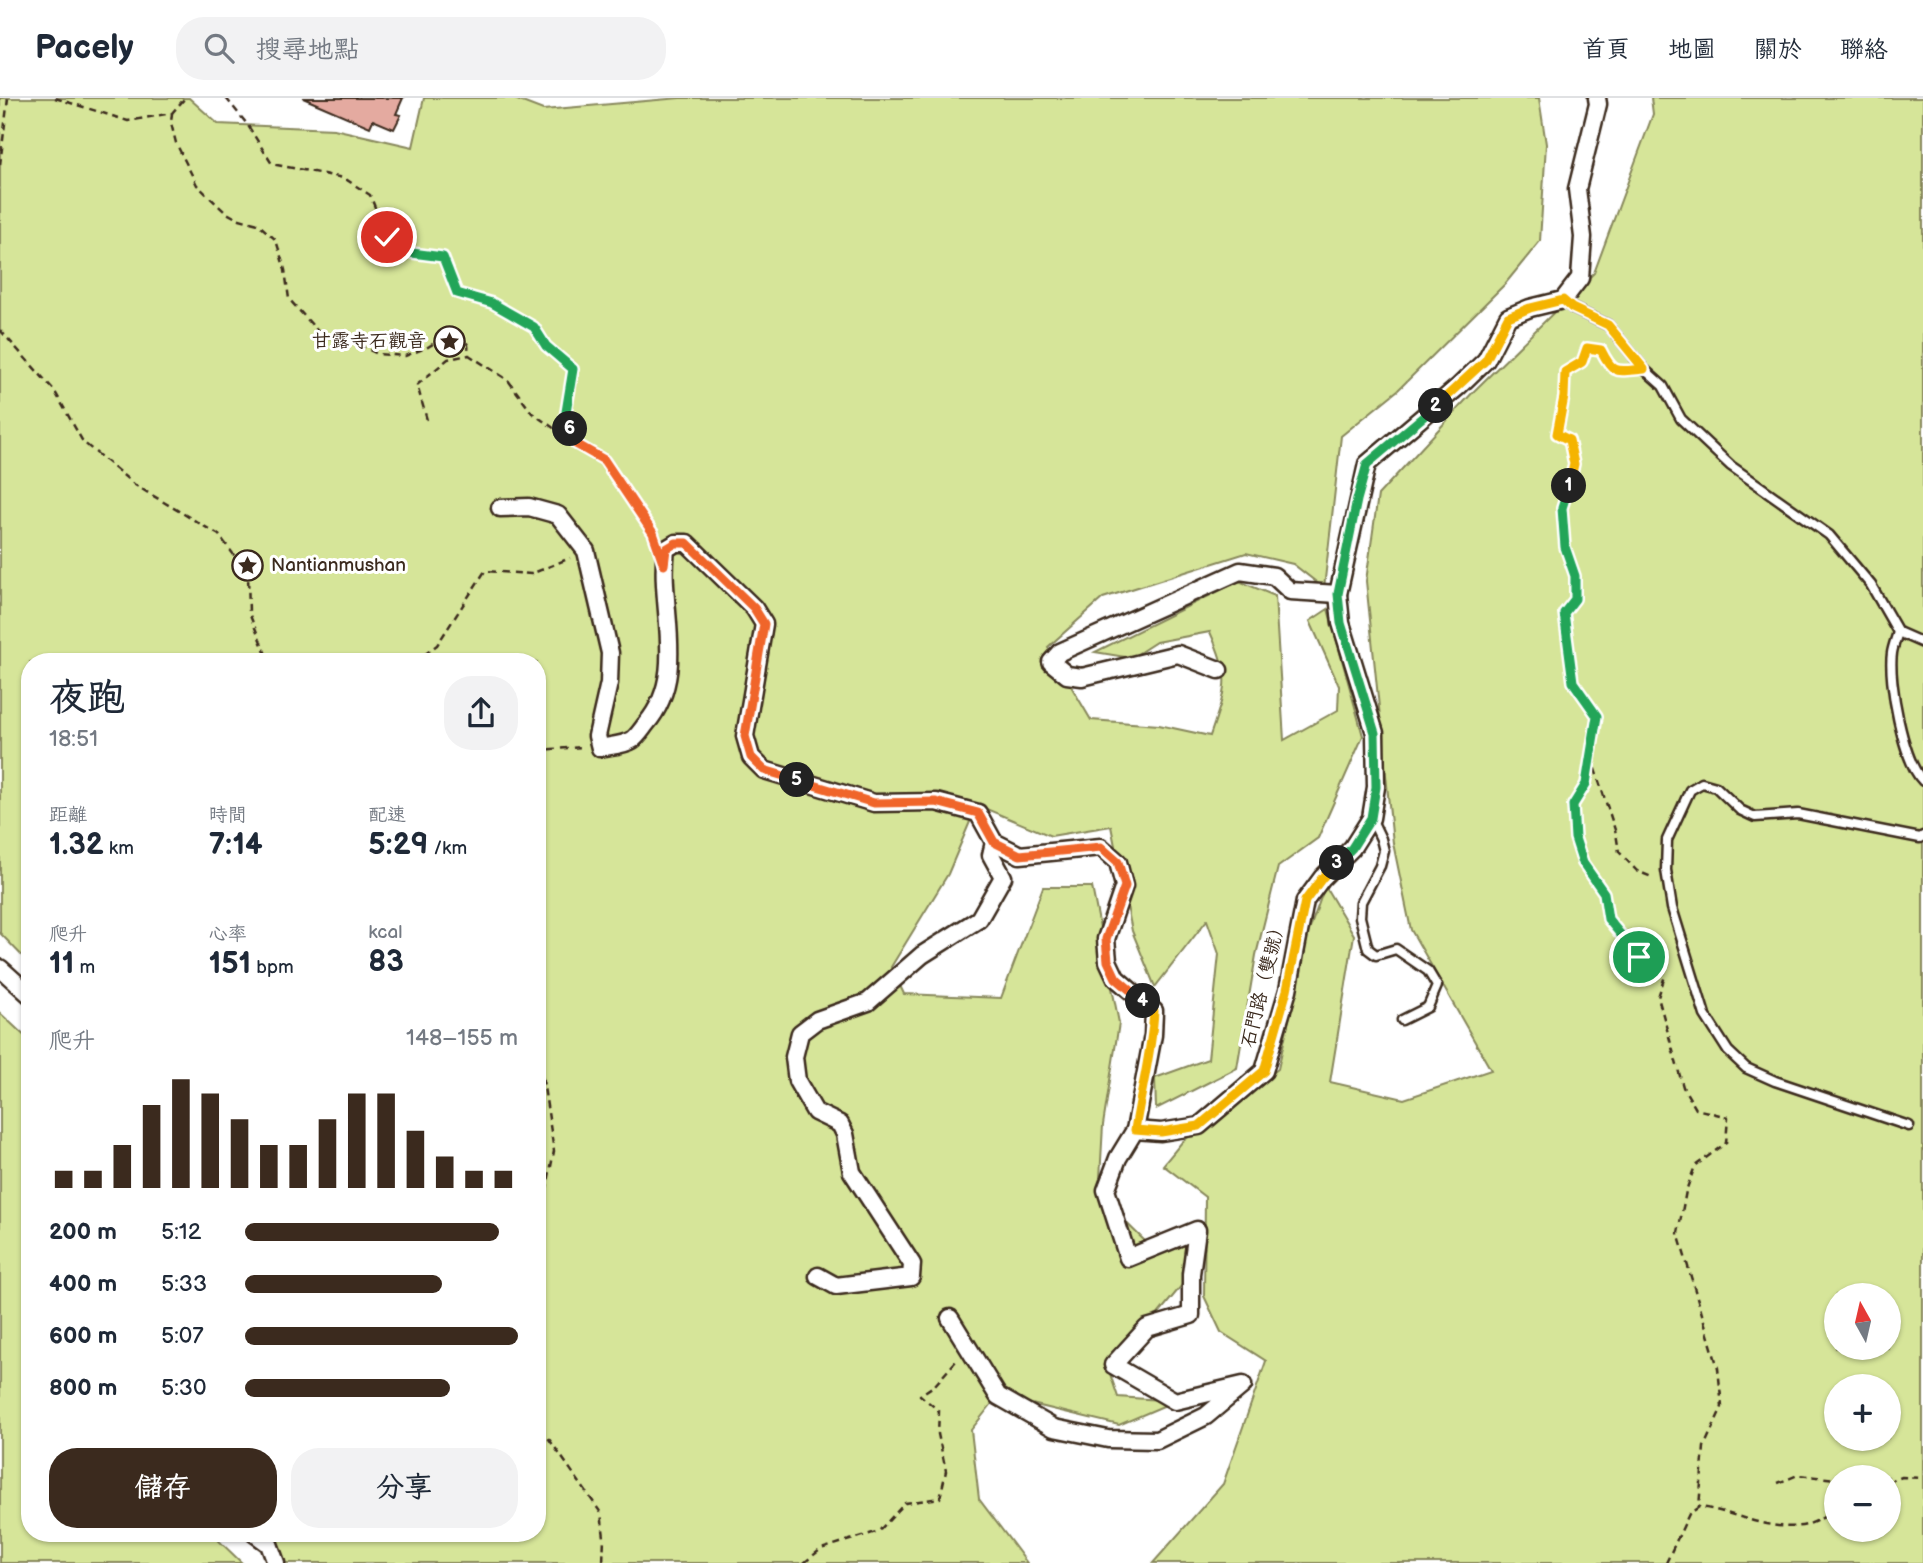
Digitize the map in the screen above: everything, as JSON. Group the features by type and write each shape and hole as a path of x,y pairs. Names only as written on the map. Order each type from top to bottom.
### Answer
{"street":[{"path":"1563,300 1580,278 1583,237 1577,189 1597,98"},
{"name":"石門路（雙號）","path":"1135,1130 1161,1132 1199,1126 1264,1071 1287,990 1305,901 1322,878 1352,848 1371,818 1376,787 1375,733 1341,623 1338,594 1367,464 1486,360 1508,317 1530,308 1563,300"},
{"path":"500,508 529,507 558,515 586,551 610,653 610,682 597,736 600,748 631,741 653,715 666,685 670,656 664,565 666,549 676,543 687,543 754,608 764,624 745,736 751,757 764,770 874,803 936,802 978,813 994,842 1020,855 1101,847 1118,862 1125,886 1106,939 1108,961 1116,978 1154,1011 1153,1035 1135,1130 1118,1158 1106,1190 1128,1258 1197,1230 1191,1274 1191,1315 1147,1328 1113,1365 1175,1401 1242,1385 1206,1416 1157,1440 1108,1439 1054,1428 998,1396 950,1318"},
{"path":"1220,670 1178,654 1082,677 1067,676 1051,662 1060,652 1240,571 1274,576 1290,591 1338,594"},
{"path":"818,1276 836,1286 911,1277 912,1264 852,1172 845,1134 840,1124 815,1112 797,1081 794,1057 800,1033 817,1020 868,1002 922,955 979,919 1003,877 992,855 994,842"},
{"path":"0,968 21,987"},
{"path":"266,1542 276,1563"}],"lane":[{"path":"1563,300 1572,308 1608,325 1644,369 1664,386 1681,419 1731,466 1829,535 1871,585 1898,632 1923,643"},
{"path":"1898,632 1892,653 1892,692 1906,746 1923,781"},
{"path":"1909,1126 1775,1081 1746,1068 1728,1051 1705,1015 1672,908 1667,884 1667,840 1690,790 1702,783 1716,787 1740,810 1755,817 1798,814 1920,838 1923,836"},
{"path":"1371,818 1384,851 1380,866 1361,902 1360,917 1368,949 1376,955 1396,949 1428,971 1437,986 1428,1007 1402,1020"}],"path":[{"path":"0,165 8,98"},
{"path":"8,103 15,98"},
{"path":"55,98 128,121 172,113"},
{"path":"185,98 172,113 171,123 176,143 197,185 225,212 258,224 276,240 285,270 289,299 322,336 352,342 378,354 405,356 428,347 450,333 462,335 468,345 469,355"},
{"path":"226,98 247,124 272,164 344,178 370,195 387,237 412,253 443,257 457,293 492,303 534,327 546,346 573,369 565,418 576,444"},
{"path":"0,330 54,390 83,442 135,485 219,535 248,574 249,613 265,653"},
{"path":"1644,369 1618,371 1609,366 1601,350 1587,348 1582,362 1565,372 1564,397 1557,434 1569,440 1574,464 1562,508 1565,547 1575,576 1575,599 1564,613 1573,682 1597,716 1586,784 1573,805 1575,838 1583,863 1604,893 1608,919 1639,957 1661,964 1665,976 1658,997 1683,1087 1696,1109 1728,1117 1726,1143 1695,1166 1686,1191 1678,1233 1718,1368 1722,1407 1704,1447 1699,1507"},
{"path":"426,420 418,385 447,359 469,355 508,380 532,413 604,460 653,533 664,565"},
{"path":"427,653 437,645 485,571 531,574 586,551"},
{"path":"546,750 600,748"},
{"path":"1590,756 1616,833 1619,852 1637,871 1667,884"},
{"path":"546,1100 554,1151 546,1192"},
{"path":"804,1563 821,1549 879,1531 905,1503 940,1498 946,1471 938,1434 939,1411 920,1395 935,1385 969,1348"},
{"path":"546,1438 601,1514 603,1563"},
{"path":"1778,1483 1798,1475 1824,1478"},
{"path":"1901,1477 1923,1478"},
{"path":"1666,1563 1689,1514 1699,1507 1718,1509 1777,1526 1806,1525 1824,1516"}],"green space":[{"path":"0,98 189,98 218,124 334,129 413,147 424,98 512,98 543,110 680,98 1539,98 1546,144 1540,241 1505,284 1398,390 1341,436 1324,588 1293,564 1246,553 1103,598 1048,647 1091,720 1159,725 1210,736 1223,695 1224,673 1210,632 1156,642 1131,658 1095,652 1239,581 1275,596 1284,740 1338,710 1339,686 1310,621 1328,609 1363,736 1318,838 1278,867 1256,955 1237,1068 1156,1109 1155,1078 1208,1059 1219,954 1207,920 1155,987 1132,931 1111,826 1051,836 977,805 948,874 891,967 904,994 1001,998 1043,887 1092,887 1119,1023 1103,1125 1099,1196 1150,1246 1197,1230 1191,1274 1147,1328 1108,1368 1118,1397 1175,1401 1119,1425 998,1396 971,1430 979,1499 1027,1563 283,1563 270,1542 546,1542 546,653 21,653 21,955 0,933"},
{"path":"1651,98 1923,98 1923,1563 1153,1563 1223,1484 1266,1361 1221,1332 1204,1296 1205,1197 1163,1165 1182,1142 1278,1069 1308,934 1325,886 1354,935 1330,1082 1404,1099 1491,1070 1411,930 1393,843 1366,581 1378,495 1475,390 1594,273 1653,114"},
{"path":"0,1013 21,1033 21,1542 220,1542 242,1563 0,1563"}],"building":[{"path":"303,98 403,98 396,114 401,115 394,129 373,120 370,127"}],"place":[{"name":"甘露寺石觀音","path":"449,341"},
{"name":"Nantianmushan","path":"248,565"}],"route":[{"path":"387,237 412,253 443,257 457,293 492,303 534,327 546,346 573,369 565,418 576,444 604,460 653,533 664,565 666,549 676,543 687,543 754,608 764,624 745,736 751,757 764,770 874,803 936,802 978,813 994,842 1020,855 1101,847 1118,862 1125,886 1106,939 1108,961 1116,978 1154,1011 1153,1035 1135,1130 1161,1132 1199,1126 1264,1071 1287,990 1305,901 1322,878 1352,848 1371,818 1376,787 1375,733 1341,623 1338,594 1367,464 1486,360 1508,317 1530,308 1563,300 1572,308 1608,325 1644,369 1618,371 1609,366 1601,350 1587,348 1582,362 1565,372 1564,397 1557,434 1569,440 1574,464 1562,508 1565,547 1575,576 1575,599 1564,613 1573,682 1597,716 1586,784 1573,805 1575,838 1583,863 1604,893 1608,919 1639,957"}]}
